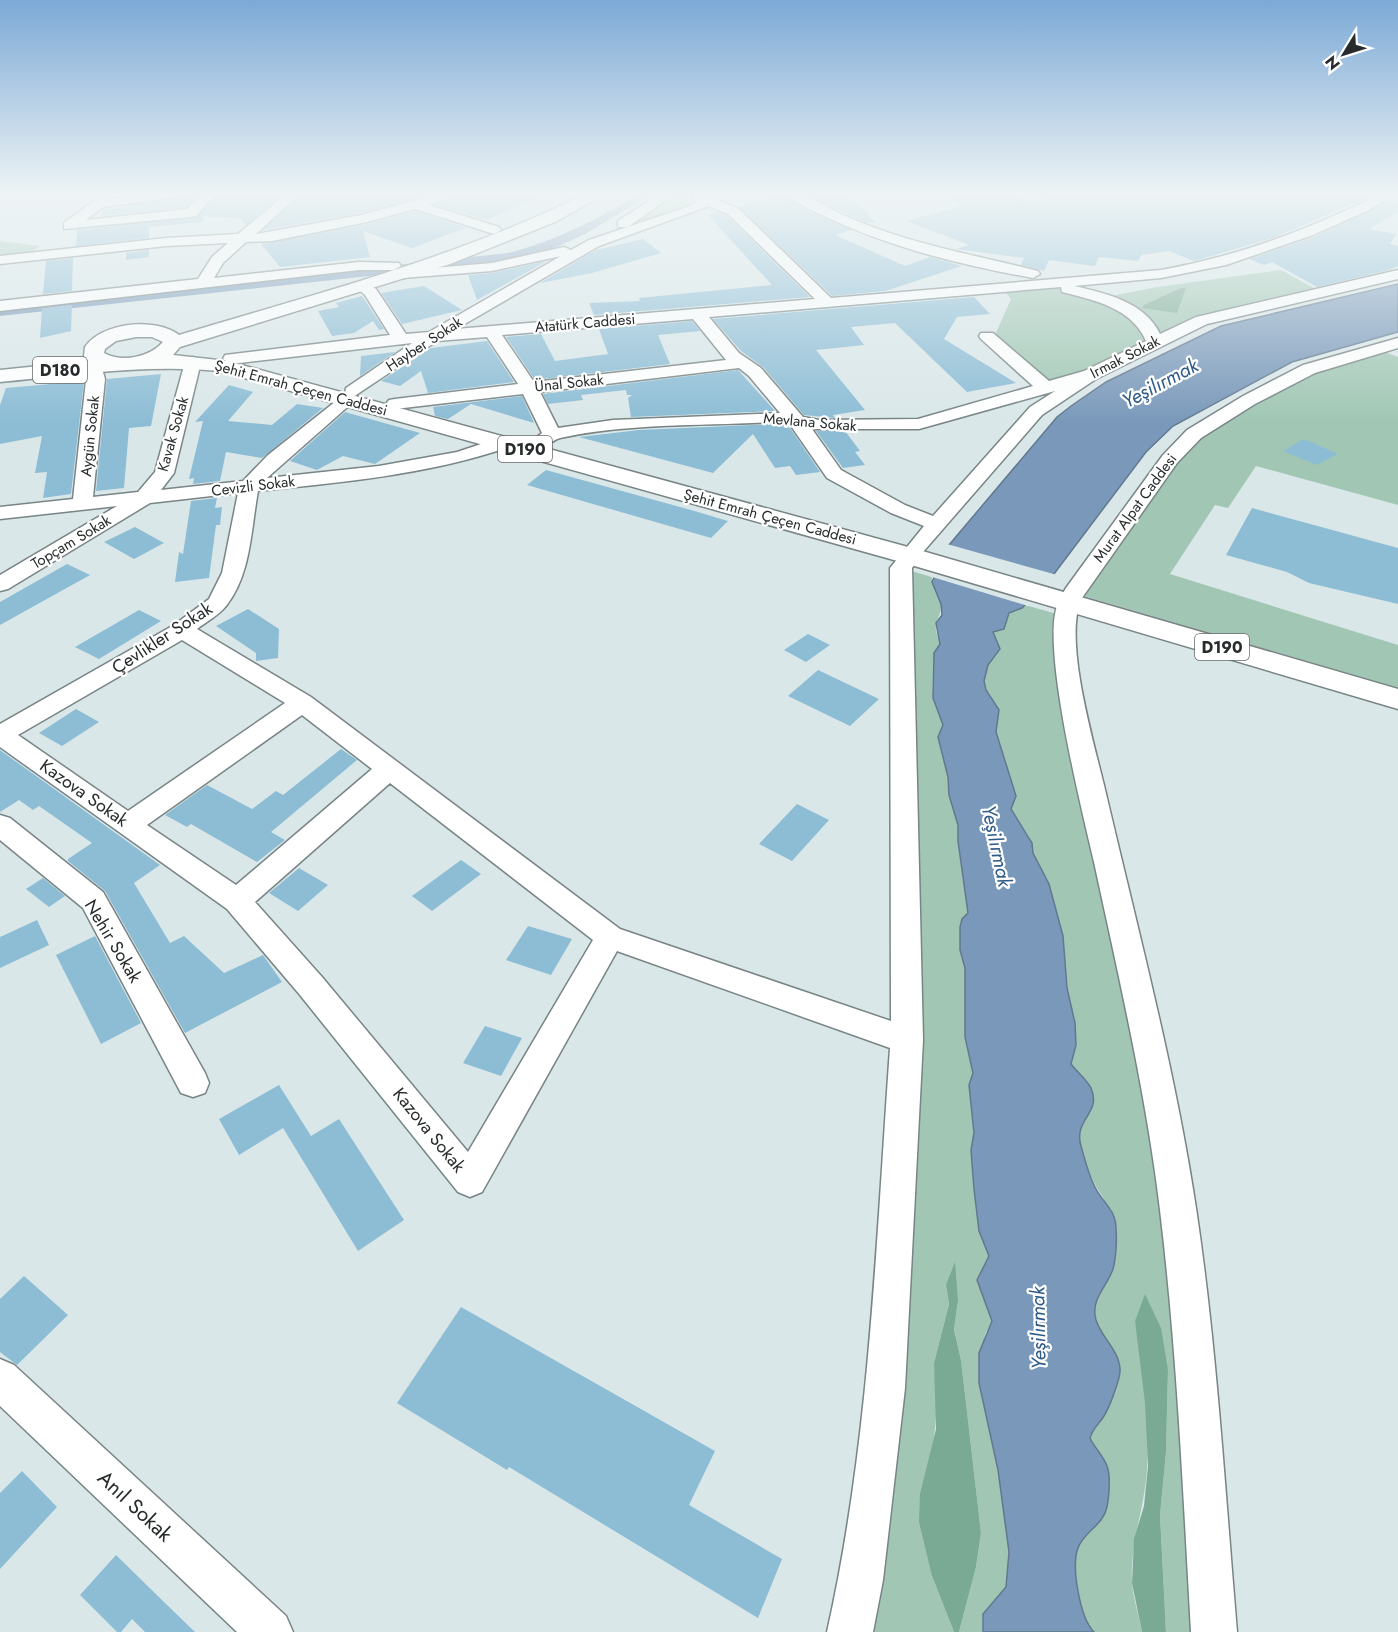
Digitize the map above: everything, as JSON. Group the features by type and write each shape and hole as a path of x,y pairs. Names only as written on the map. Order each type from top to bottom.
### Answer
{"highway":[{"path":"358,282 154,331 127,332 104,339 94,347 94,356 101,361 128,363 158,356 172,345 397,269"},
{"path":"154,331 168,335 172,345"},
{"name":"D180","path":"73,346 104,339"},
{"name":"Şehit Emrah Çeçen Caddesi","path":"172,345 231,359 502,443 540,443"},
{"name":"D180","path":"0,373 52,351"},
{"name":"Şehit Emrah Çeçen Caddesi","path":"128,363 193,362 220,365 395,404 540,443 1060,594 1398,699"},
{"name":"D180","path":"0,373 128,363"},
{"name":"D190","path":"1060,594 1398,688"}],"street":[{"path":"203,283 211,269"},
{"path":"0,306 330,269"},
{"name":"Hayber Sokak","path":"249,486 275,459 349,395 433,336 549,269"},
{"path":"793,269 826,301"},
{"path":"1007,269 1090,280"},
{"name":"Atatürk Caddesi","path":"231,359 401,339 1021,284 1161,274 1184,269"},
{"name":"Irmak Sokak","path":"913,552 1036,411 1090,375 1202,320 1232,311 1347,288 1398,274"},
{"path":"0,317 309,283 358,282 371,292 401,339"},
{"path":"1021,284 1072,290 1116,304 1147,325 1155,342"},
{"path":"697,313 733,357 755,372 797,421 834,474 898,509 937,524"},
{"path":"491,331 529,388 540,443"},
{"path":"987,336 1046,388"},
{"name":"Murat Alpat Caddesi","path":"1060,594 1170,459 1194,434 1249,400 1303,372 1345,356 1398,343"},
{"name":"Kavak Sokak","path":"142,500 164,473 193,362"},
{"name":"Ünal Sokak","path":"395,404 742,363"},
{"name":"Aygün Sokak","path":"82,505 96,379 94,366"},
{"name":"Mevlana Sokak","path":"540,443 624,424 773,417 819,425 919,424 1090,375"},
{"name":"Cevizli Sokak","path":"0,513 142,500 416,466 484,451 502,443"},
{"name":"Çevlikler Sokak","path":"0,735 182,630 217,603 228,586 249,486"},
{"name":"Topçam Sokak","path":"0,584 142,500"},
{"path":"850,1632 861,1580 885,1389 907,1040 901,568 913,552"},
{"path":"1060,594 1064,616 1069,688 1157,1078 1178,1210 1196,1387 1214,1632"},
{"path":"182,630 302,704 610,937 907,1040"},
{"path":"129,824 302,704"},
{"name":"Kazova Sokak","path":"0,735 237,901 319,995 470,1181 610,937"},
{"path":"237,901 389,769"},
{"name":"Nehir Sokak","path":"0,825 93,900 193,1083"},
{"name":"Anıl Sokak","path":"0,1379 270,1632"}],"green space":[{"path":"1281,270 1323,293 1232,311 1046,388 995,335 1011,299 1000,286 1042,285 1101,298 1157,287"},
{"path":"1181,288 1186,288 1177,313 1142,308 1144,305"},
{"path":"1377,349 1398,357 1398,505 1256,466 1228,508 1215,505 1170,574 1398,645 1398,688 1074,593 1170,459 1296,375"},
{"path":"901,568 932,577 941,599 941,610 936,628 940,644 935,663 933,697 943,725 938,737 949,777 949,795 958,825 958,841 968,913 962,919 960,927 960,950 965,968 965,1037 973,1073 969,1085 974,1133 971,1150 979,1231 989,1256 977,1280 992,1321 985,1334 979,1383 998,1470 1009,1552 1006,1587 983,1614 983,1632 959,1632 976,1567 981,1533 961,1360 954,1328 958,1301 946,1285 949,1304 934,1363 937,1404 933,1449 932,1576 954,1632 850,1632 885,1389"},
{"path":"1025,605 1064,616 1157,1078 1214,1632 1166,1632 1160,1515 1166,1452 1168,1370 1135,1321 1144,1376 1148,1431 1146,1482 1132,1568 1135,1601 1142,1632 1094,1632 1085,1616 1078,1592 1076,1556 1078,1548 1084,1537 1105,1514 1109,1492 1107,1466 1090,1438 1114,1395 1118,1382 1114,1362 1095,1311 1096,1298 1113,1264 1112,1210 1100,1194 1080,1151 1078,1131 1083,1120 1091,1112 1077,1071 1071,1064 1075,1045 1063,936 1049,884 1033,853 1030,838 1011,809 1016,796 996,732 997,706 986,690 984,681 988,665 1000,649 993,632 1001,630 1010,613"},
{"path":"955,1262 958,1301 954,1329 961,1360 981,1533 976,1567 959,1632 954,1632 932,1576 919,1522 920,1494 936,1429 934,1363 949,1304 946,1285"},
{"path":"1145,1294 1161,1328 1168,1370 1166,1452 1160,1515 1166,1632 1142,1632 1132,1583 1134,1539 1144,1506 1148,1466 1145,1403 1135,1321"}],"water":[{"name":"Yeşilırmak","path":"1398,284 1398,332 1292,362 1173,426 1146,452 1054,574 1022,608 1009,613 1004,629 993,632 1000,649 988,665 984,681 986,690 999,710 996,732 1016,796 1011,809 1032,843 1033,853 1049,884 1063,936 1067,988 1075,1023 1076,1045 1071,1064 1091,1088 1093,1097 1091,1111 1081,1129 1081,1146 1094,1184 1112,1212 1115,1222 1114,1265 1097,1299 1095,1313 1098,1326 1117,1356 1120,1373 1109,1407 1090,1438 1104,1459 1108,1470 1107,1507 1102,1519 1084,1537 1076,1556 1078,1592 1085,1616 1094,1632 983,1632 983,1614 1006,1587 1009,1552 998,1470 979,1383 979,1353 992,1321 977,1280 989,1256 979,1231 974,1189 971,1150 974,1133 969,1085 973,1073 965,1037 965,968 960,950 960,927 962,919 968,913 958,841 958,825 949,795 948,777 938,737 943,725 933,698 934,653 940,644 936,623 942,615 941,604 932,582 949,545 1057,417 1106,382 1221,326"}],"pier":[{"path":"947,544 1057,575 1028,606 929,576"}],"building":[{"path":"45,269 73,269 72,291 43,294"},
{"path":"510,269 532,269 477,300 468,275"},
{"path":"563,269 605,269 592,273 540,283"},
{"path":"758,269 781,269 810,297 594,315 589,303 640,301 639,298 772,285"},
{"path":"804,269 952,269 885,291 832,296"},
{"path":"1285,269 1391,269 1389,270 1317,287"},
{"path":"424,286 462,310 402,324 381,293"},
{"path":"362,296 384,329 379,330 373,321 354,333 332,336 318,311 339,307 336,303"},
{"path":"974,297 990,314 957,317 944,339 1016,383 967,392 895,323 851,327 864,345 816,350 865,410 833,415 835,418 804,415 763,367 741,351 713,319"},
{"path":"72,305 71,331 40,338 42,308"},
{"path":"692,321 700,331 658,335 670,364 535,380 506,337 541,334 555,361 608,354 599,329"},
{"path":"487,341 514,382 428,393 421,371 400,386 381,381 431,348"},
{"path":"395,352 360,376 361,356"},
{"path":"738,370 775,411 631,417 628,398 632,395 627,395 626,390 581,395 583,400 548,404 543,394"},
{"path":"161,374 151,426 129,428 124,488 96,491 107,379"},
{"path":"84,381 71,494 43,498 47,472 35,473 42,436 0,444 0,405 6,388"},
{"path":"229,385 253,392 228,421 272,425 297,404 323,408 262,458 226,452 220,481 193,484 194,478 189,479 203,421 195,422"},
{"path":"522,396 534,423 471,404 448,419 435,416 433,407"},
{"path":"345,412 420,433 375,464 343,456 317,470 290,461"},
{"path":"773,424 790,428 820,472 796,475 790,466 775,468 753,434 713,473 579,437 639,430"},
{"path":"816,431 845,431 860,451 855,452 865,465 843,468"},
{"path":"1304,439 1338,454 1317,465 1283,451"},
{"path":"546,470 728,521 711,538 527,485"},
{"path":"217,498 215,508 222,507 220,525 216,525 209,578 175,582 179,552 183,554 191,501"},
{"path":"1252,508 1398,548 1398,604 1309,583 1287,572 1226,555"},
{"path":"135,527 164,543 134,559 104,542"},
{"path":"67,564 90,575 0,625 0,602"},
{"path":"248,609 279,629 278,658 256,661 256,653 216,626"},
{"path":"139,610 161,621 99,659 75,647"},
{"path":"808,634 830,645 806,662 784,650"},
{"path":"818,670 879,699 850,726 788,696"},
{"path":"76,709 99,722 62,746 39,733"},
{"path":"341,749 357,760 271,832 285,840 257,862 191,824 187,827 165,815 207,785 252,809 276,791 283,795"},
{"path":"0,750 160,865 134,883 170,943 184,936 224,973 263,955 282,982 185,1033 105,891 68,861 92,843 39,806 33,810 19,800 0,812"},
{"path":"797,804 829,820 792,861 759,844"},
{"path":"461,860 481,874 432,911 412,896"},
{"path":"299,868 328,885 298,911 269,893"},
{"path":"43,878 65,896 49,907 26,889"},
{"path":"37,920 49,945 0,968 0,937"},
{"path":"528,926 572,939 551,975 506,960"},
{"path":"95,936 141,1023 101,1044 56,955"},
{"path":"485,1026 522,1038 501,1076 463,1063"},
{"path":"279,1085 311,1136 339,1119 404,1220 358,1251 283,1128 239,1155 219,1119"},
{"path":"24,1276 68,1315 17,1365 0,1352 0,1299"},
{"path":"461,1307 715,1451 689,1505 782,1559 758,1618 509,1467 507,1470 397,1403"},
{"path":"22,1471 57,1507 0,1569 0,1493"},
{"path":"116,1555 195,1632 145,1632 132,1619 121,1632 117,1632 80,1595"}],"waterway":[{"path":"0,312 396,269"}]}
